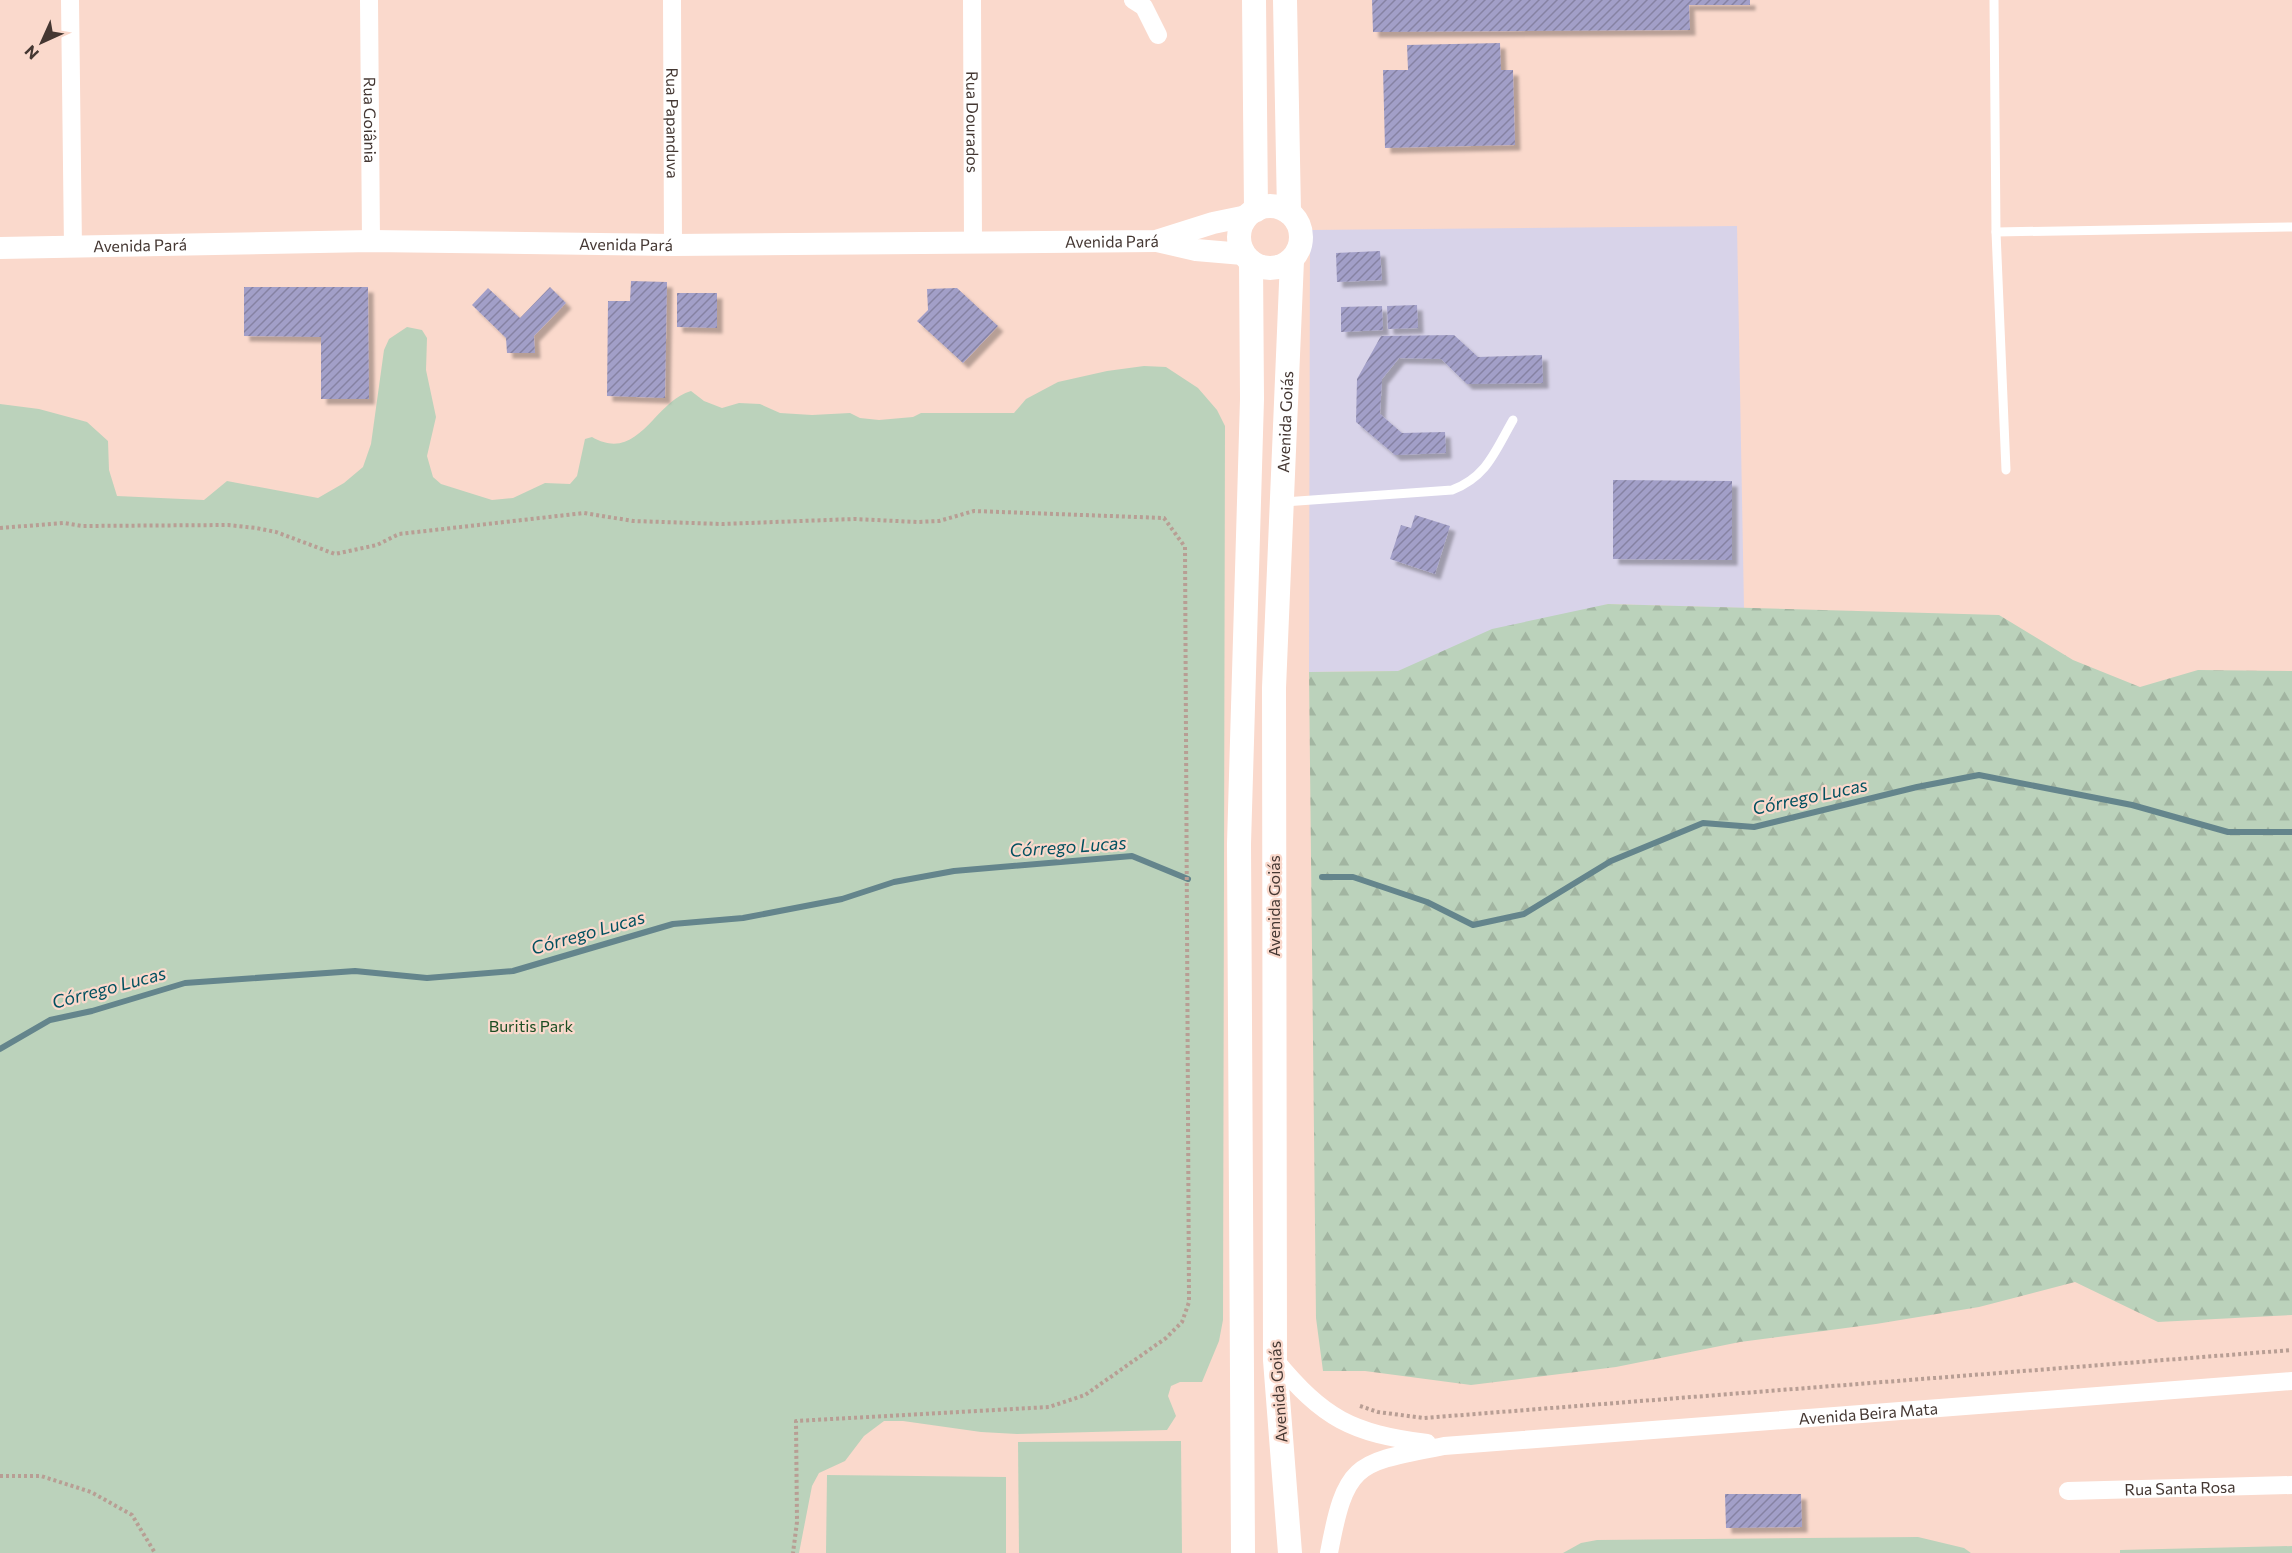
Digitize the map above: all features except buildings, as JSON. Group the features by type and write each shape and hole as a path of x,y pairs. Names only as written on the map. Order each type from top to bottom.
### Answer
{"main road":[{"path":"1254,0 1251,213 1239,233 1247,258 1259,266 1276,268 1292,260 1299,251 1301,230 1289,212 1285,0"},
{"path":"1251,213 1273,206 1289,212"},
{"name":"Avenida Goiás","path":"1243,1553 1239,844 1252,399 1247,258"},
{"name":"Avenida Goiás","path":"1290,1553 1275,1360 1274,688 1292,260"}],"street":[{"path":"70,0 73,248"},
{"name":"Rua Goiânia","path":"369,0 372,241"},
{"name":"Rua Papanduva","path":"672,0 673,245"},
{"name":"Rua Dourados","path":"972,0 973,243"},
{"path":"1133,0 1144,7 1158,35"},
{"name":"Avenida Pará","path":"1156,241 1251,213"},
{"name":"Avenida Pará","path":"0,248 372,241 673,245 1156,241 1247,258"},
{"name":"Avenida Beira Mata","path":"1275,1360 1313,1402 1337,1419 1365,1432 1444,1446"},
{"name":"Avenida Beira Mata","path":"1329,1553 1342,1498 1353,1475 1380,1460 1444,1446 2292,1381"},
{"name":"Rua Santa Rosa","path":"2068,1491 2292,1485"}],"lane":[{"path":"1994,0 1996,232 2006,470"},
{"path":"1996,232 2292,227"},
{"path":"1281,502 1452,489 1469,483 1484,471 1513,420"}],"path":[{"path":"0,528 64,523 82,526 228,525 276,532 335,554 377,545 399,534 584,513 633,521 722,524 877,518 917,522 939,521 974,511 1164,518 1185,547 1189,1302 1182,1322 1166,1338 1085,1395 1067,1403 1049,1407 796,1421 797,1522 793,1553"},
{"path":"1349,1402 1378,1412 1424,1418 2292,1350"},
{"path":"0,1476 41,1476 90,1492 132,1515 155,1553"}],"shaded area":[{"path":"1737,226 1744,608 1608,604 1398,671 1309,672 1310,230"}],"green space":[{"name":"Buritis Park","path":"407,327 422,330 427,338 426,370 436,417 427,456 433,477 441,484 492,500 513,498 545,483 570,484 577,476 585,439 592,437 608,443 622,443 645,428 678,397 691,391 704,401 722,408 739,403 760,404 780,413 812,415 850,413 860,418 879,420 913,417 921,413 1014,413 1026,399 1058,382 1107,371 1144,366 1166,367 1198,388 1217,410 1225,426 1223,1320 1219,1341 1202,1382 1180,1382 1171,1386 1168,1396 1176,1416 1167,1430 1017,1434 981,1432 903,1421 884,1421 864,1436 845,1461 819,1473 812,1486 799,1553 0,1553 0,404 39,409 87,422 108,441 109,470 117,496 204,500 227,481 318,498 344,483 363,467 371,444 384,350 389,339"},
{"path":"1608,604 1999,615 2073,660 2140,687 2198,670 2292,671 2292,1315 2158,1322 2075,1282 1979,1307 1876,1324 1740,1342 1616,1367 1471,1385 1365,1371 1323,1371 1316,1318 1309,672 1398,671 1492,629"},
{"path":"1181,1441 1182,1553 1019,1553 1018,1442"},
{"path":"827,1475 1006,1477 1006,1553 826,1553"},
{"path":"1918,1537 1964,1548 1971,1553 1563,1553 1581,1543 1597,1540"},
{"path":"2292,1546 2292,1553 2120,1553 2120,1550"}],"waterway":[{"name":"Córrego Lucas","path":"1322,877 1353,877 1427,902 1473,925 1524,914 1611,861 1703,823 1754,827 1917,787 1979,775 2132,805 2228,832 2292,832"},
{"name":"Córrego Lucas","path":"0,1049 50,1020 92,1011 185,983 355,971 427,978 513,971 673,924 743,918 842,899 894,882 954,871 1132,856 1188,879"}]}
